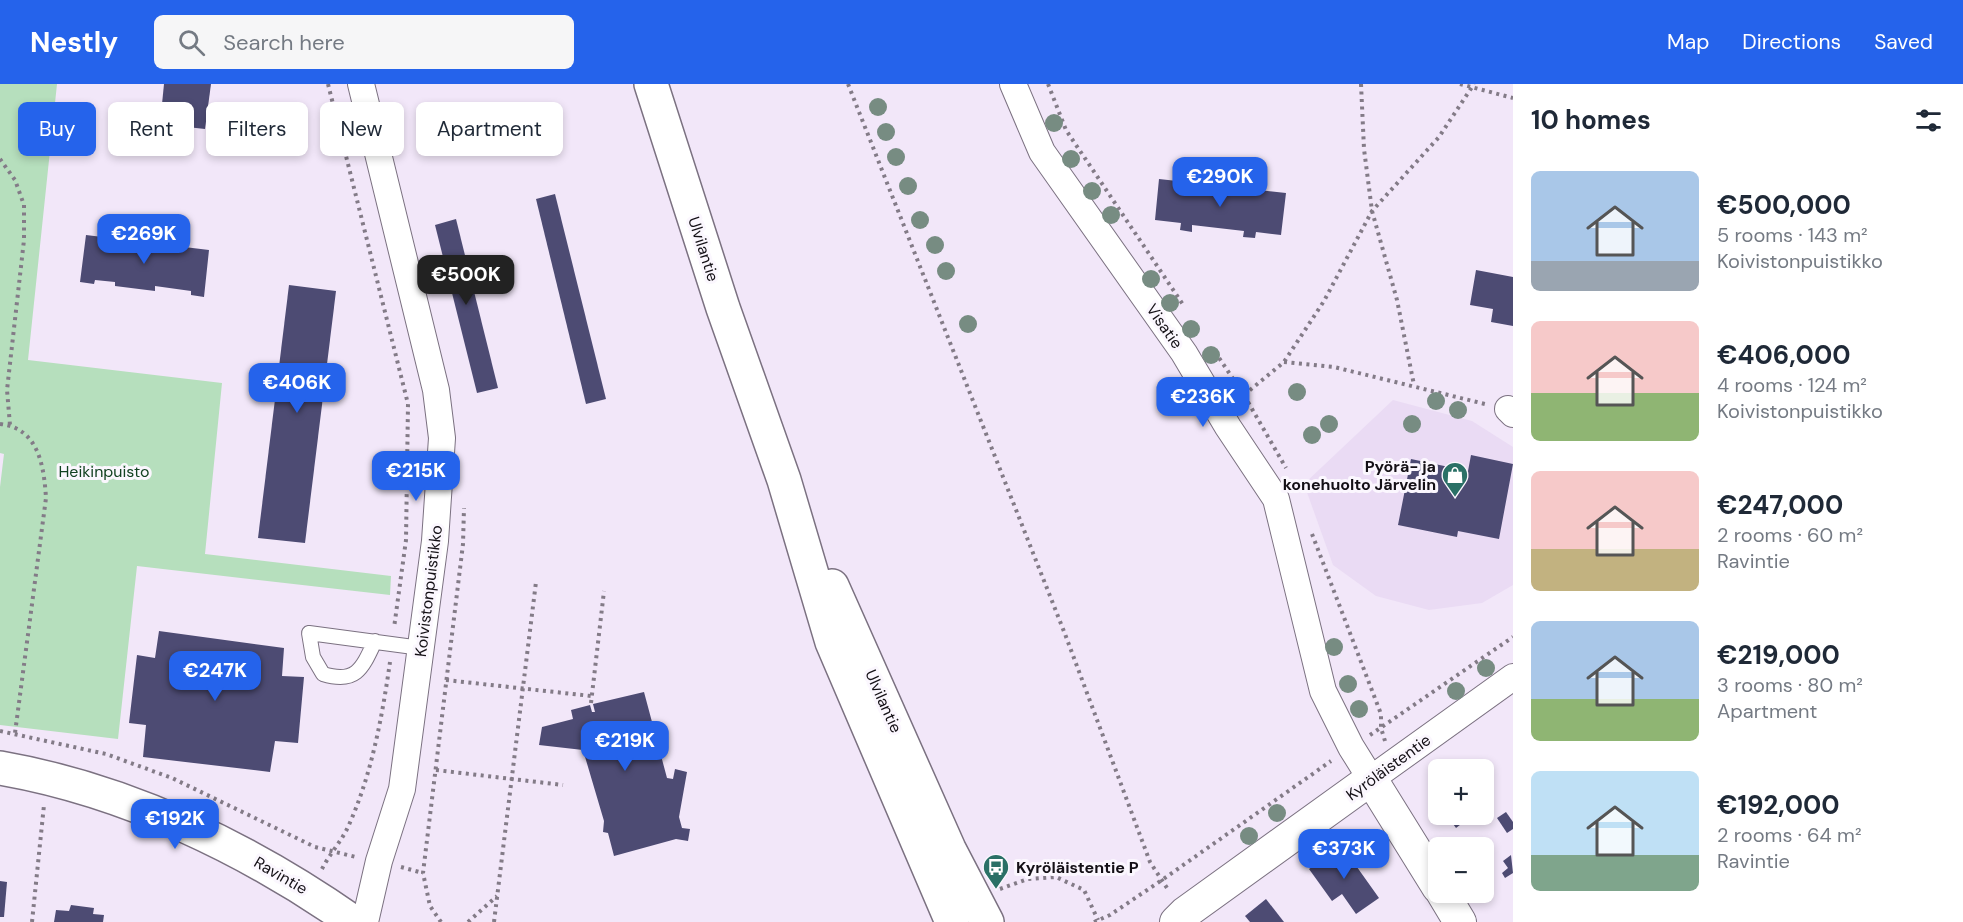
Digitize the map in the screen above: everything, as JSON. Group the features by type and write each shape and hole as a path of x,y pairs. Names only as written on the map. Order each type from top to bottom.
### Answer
{"main road":[{"name":"Ulvilantie","path":"651,84 723,308 784,480 832,642 952,922"},
{"name":"Ulvilantie","path":"784,480 855,634 949,849 987,922"},
{"name":"Ravintie","path":"0,768 100,794 154,813 266,865 309,891 353,922"}],"street":[{"name":"Koivistonpuistikko","path":"361,84 436,390 442,438 435,541 402,789 379,861 365,922"},
{"name":"Visatie","path":"1013,84 1041,152 1184,353 1228,427 1276,499 1323,691 1351,747 1371,779"},
{"name":"Kyröläistentie","path":"1180,918 1371,779 1510,682"},
{"path":"1371,779 1428,871"},
{"path":"1449,903 1460,922"}],"lane":[{"path":"375,641 364,664 351,676 339,679 323,674 313,657 309,633 375,641 421,648"}],"path":[{"path":"309,891 345,832 362,792 385,697 406,540 408,404 328,84"},
{"path":"848,84 1065,634 1150,862 1162,880 1180,918"},
{"path":"1361,84 1364,149 1372,211 1397,300 1414,385"},
{"path":"1460,84 1513,98"},
{"path":"1244,395 1284,362 1324,301 1372,211 1439,136 1473,86"},
{"path":"0,159 15,180 24,205 24,240 7,390 10,425"},
{"path":"1284,362 1334,367 1414,385 1510,412"},
{"path":"0,424 10,425 26,435 37,449 44,468 46,498 15,733"},
{"path":"441,922 430,906 423,873 463,544 464,499"},
{"path":"494,922 536,582"},
{"path":"591,703 604,591"},
{"path":"996,890 1028,879 1056,877 1084,890 1096,921 1110,915 1513,637"},
{"path":"446,680 591,696"},
{"path":"0,731 106,754 172,778 315,848 423,873"},
{"path":"436,770 563,785"},
{"path":"32,922 44,801"},
{"path":"468,922 497,896"}],"shaded area":[{"path":"1393,400 1472,421 1513,447 1513,585 1482,603 1429,610 1376,596 1333,565 1304,484"}],"green space":[{"name":"Heikinpuisto","path":"0,84 57,84 55,102 18,102 18,156 49,156 28,360 222,383 205,554 391,576 390,595 137,566 118,739 0,725 0,487 4,454 0,453"}],"building":[{"path":"164,84 211,84 209,102 206,102 205,129 194,128 194,102 162,102"},
{"path":"1159,179 1286,193 1281,235 1256,232 1255,238 1243,237 1244,231 1192,225 1192,232 1180,230 1181,223 1155,220"},
{"path":"555,194 606,399 586,404 536,199"},
{"path":"456,219 498,388 477,393 435,225"},
{"path":"86,235 209,250 204,297 191,295 191,291 155,286 155,291 115,286 115,282 95,280 94,284 80,282"},
{"path":"1476,270 1513,277 1513,326 1491,322 1493,309 1470,305"},
{"path":"289,285 336,291 305,543 258,538"},
{"name":"Pyörä- ja konehuolto Järvelin","path":"1471,455 1513,464 1499,539 1458,531 1457,537 1398,525 1411,459 1468,471"},
{"path":"159,631 284,648 282,676 304,677 298,743 275,741 270,772 143,757 146,725 129,723 137,655 155,658"},
{"path":"644,692 667,778 673,779 675,769 687,772 679,817 682,828 690,829 688,841 676,839 614,856 608,833 603,832 604,821 583,750 539,745 542,727 573,719 571,710 590,705 592,712 595,712 593,704"},
{"path":"1506,812 1513,822 1513,829 1507,833 1497,818"},
{"path":"1342,846 1379,898 1356,914 1342,894 1332,901 1309,869"},
{"path":"1511,855 1513,873 1505,878 1502,873 1508,868 1503,861"},
{"path":"0,881 7,882 4,917 0,917"},
{"path":"1266,899 1284,922 1250,922 1245,916"},
{"path":"71,905 94,908 93,914 104,915 103,922 54,922 56,910 69,911"}],"place":[{"name":"Pyörä- ja konehuolto Järvelin","path":"1455,498"},
{"name":"Kyröläistentie P","path":"996,890"}]}
